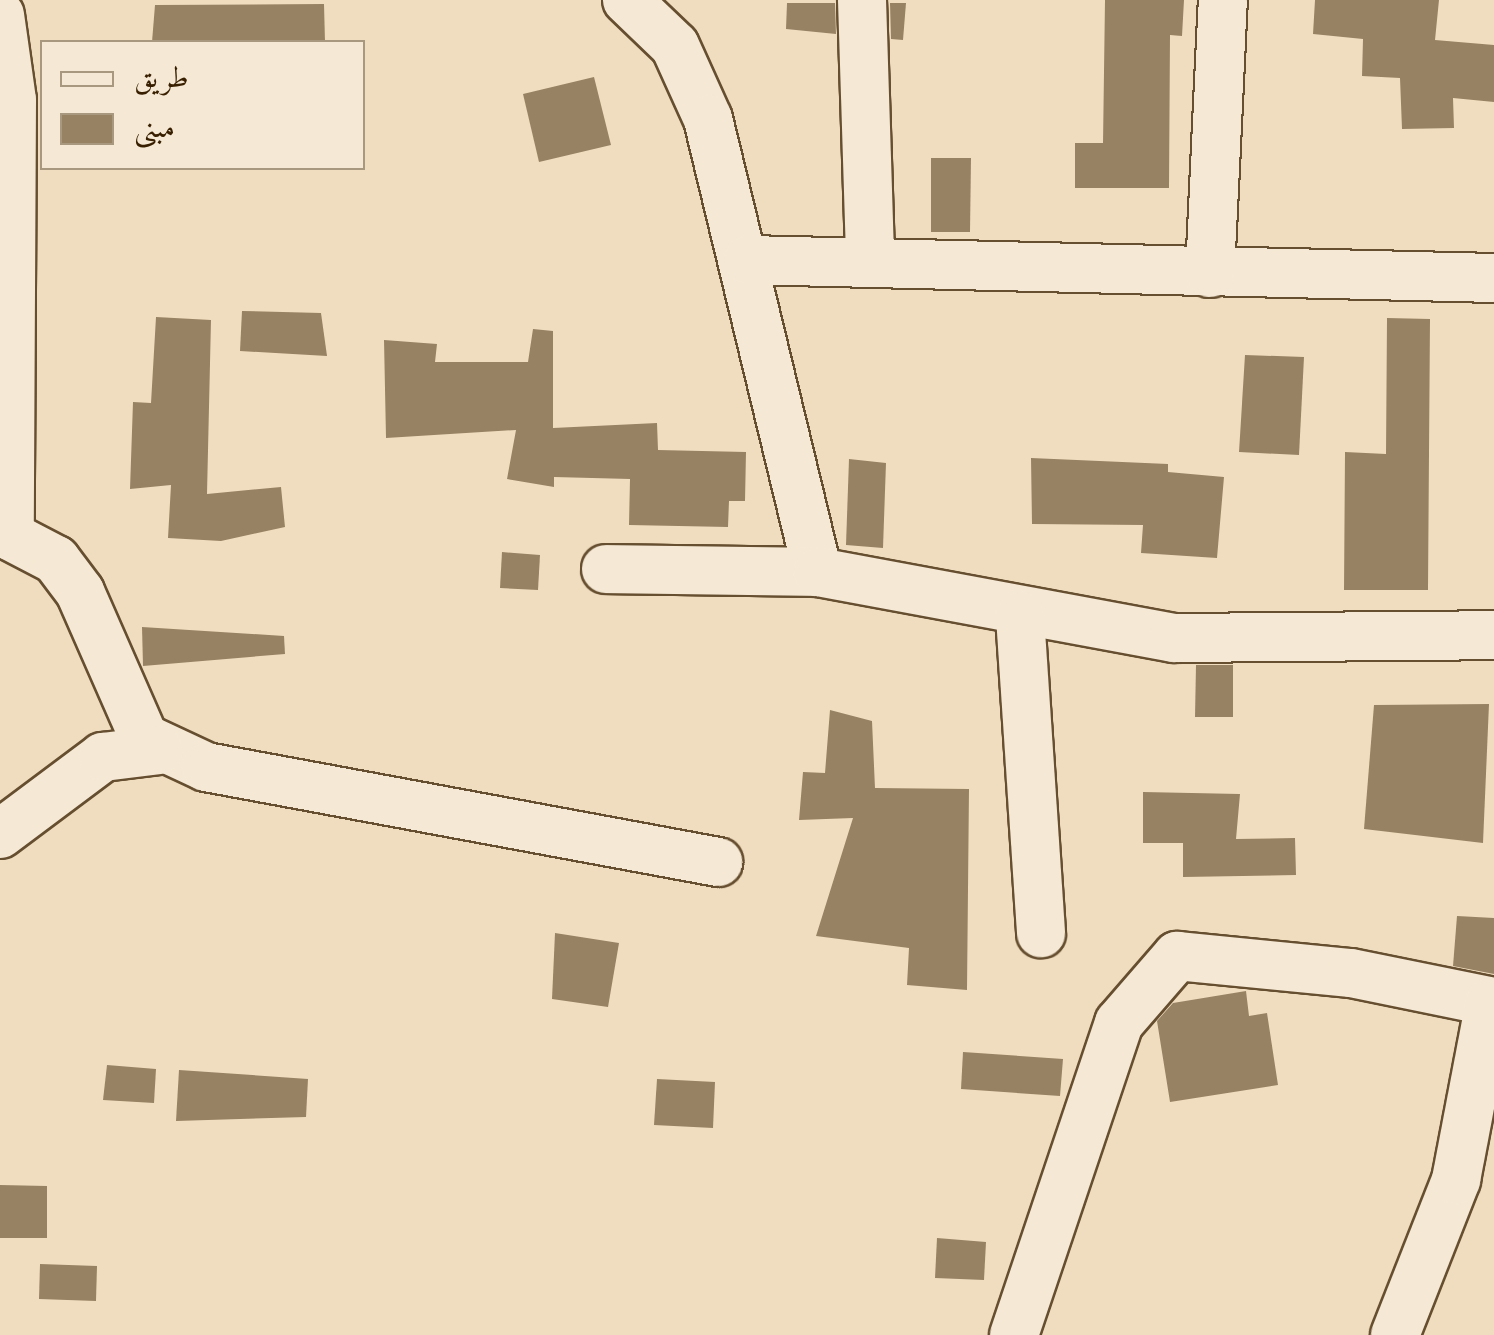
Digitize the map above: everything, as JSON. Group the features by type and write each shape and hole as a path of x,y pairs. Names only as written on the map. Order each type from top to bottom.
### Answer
{"street":[{"path":"626,0 676,46 694,82 748,260 818,572"},
{"path":"862,0 870,259"},
{"path":"1210,273 1223,0"},
{"path":"0,15 12,100 2,266 10,536 56,560 80,592 144,738 158,750 206,767 718,862"},
{"path":"748,260 870,259 1210,273 1494,278"},
{"path":"606,569 818,572 1020,616 1174,638 1494,635"},
{"path":"1020,616 1041,932"},
{"path":"0,834 103,758 158,750"},
{"path":"1014,1335 1119,1024 1177,956 1351,973 1492,1002 1456,1180 1396,1335"}],"building":[{"path":"1105,0 1184,0 1182,36 1170,35 1169,188 1075,188 1075,143 1103,143"},
{"path":"1315,0 1439,0 1435,40 1494,45 1494,102 1453,98 1454,128 1402,129 1400,78 1362,76 1363,39 1313,34"},
{"path":"787,3 835,3 836,34 786,29"},
{"path":"890,3 906,3 903,40 891,39"},
{"path":"324,4 325,40 152,40 155,5"},
{"path":"594,77 611,145 539,162 523,94"},
{"path":"931,158 971,158 970,232 931,232"},
{"path":"242,311 321,313 327,356 240,351"},
{"path":"156,317 211,320 207,494 281,487 285,527 221,541 168,538 171,485 130,489 133,402 151,403"},
{"path":"1387,318 1430,319 1428,590 1344,590 1345,452 1386,454"},
{"path":"533,329 553,331 553,428 657,423 658,450 746,452 745,501 729,501 728,527 629,525 630,479 554,477 554,487 507,479 516,430 386,438 384,340 437,344 435,362 528,362"},
{"path":"1245,355 1304,357 1299,455 1239,452"},
{"path":"1031,458 1168,464 1168,472 1224,477 1217,558 1141,553 1143,525 1032,524"},
{"path":"849,459 886,463 883,548 846,545"},
{"path":"502,552 540,555 538,590 500,588"},
{"path":"142,627 284,636 285,654 143,666"},
{"path":"1196,665 1233,665 1233,717 1195,717"},
{"path":"1489,704 1483,843 1364,829 1374,705"},
{"path":"830,710 872,721 875,788 969,789 967,990 907,985 909,948 816,936 853,818 799,820 803,772 825,773"},
{"path":"1143,792 1240,794 1236,839 1295,838 1296,875 1183,877 1183,843 1143,843"},
{"path":"1457,916 1494,918 1494,974 1453,966"},
{"path":"555,933 619,943 608,1007 552,999"},
{"path":"1246,991 1249,1016 1267,1013 1278,1085 1170,1102 1157,1021 1173,1003"},
{"path":"963,1052 1063,1059 1060,1096 961,1089"},
{"path":"107,1065 156,1069 154,1103 103,1100"},
{"path":"179,1070 308,1079 306,1117 176,1121"},
{"path":"657,1079 715,1082 713,1128 654,1125"},
{"path":"0,1185 47,1186 47,1238 0,1238"},
{"path":"937,1238 986,1242 984,1280 935,1278"},
{"path":"40,1264 97,1266 96,1301 39,1299"}]}
